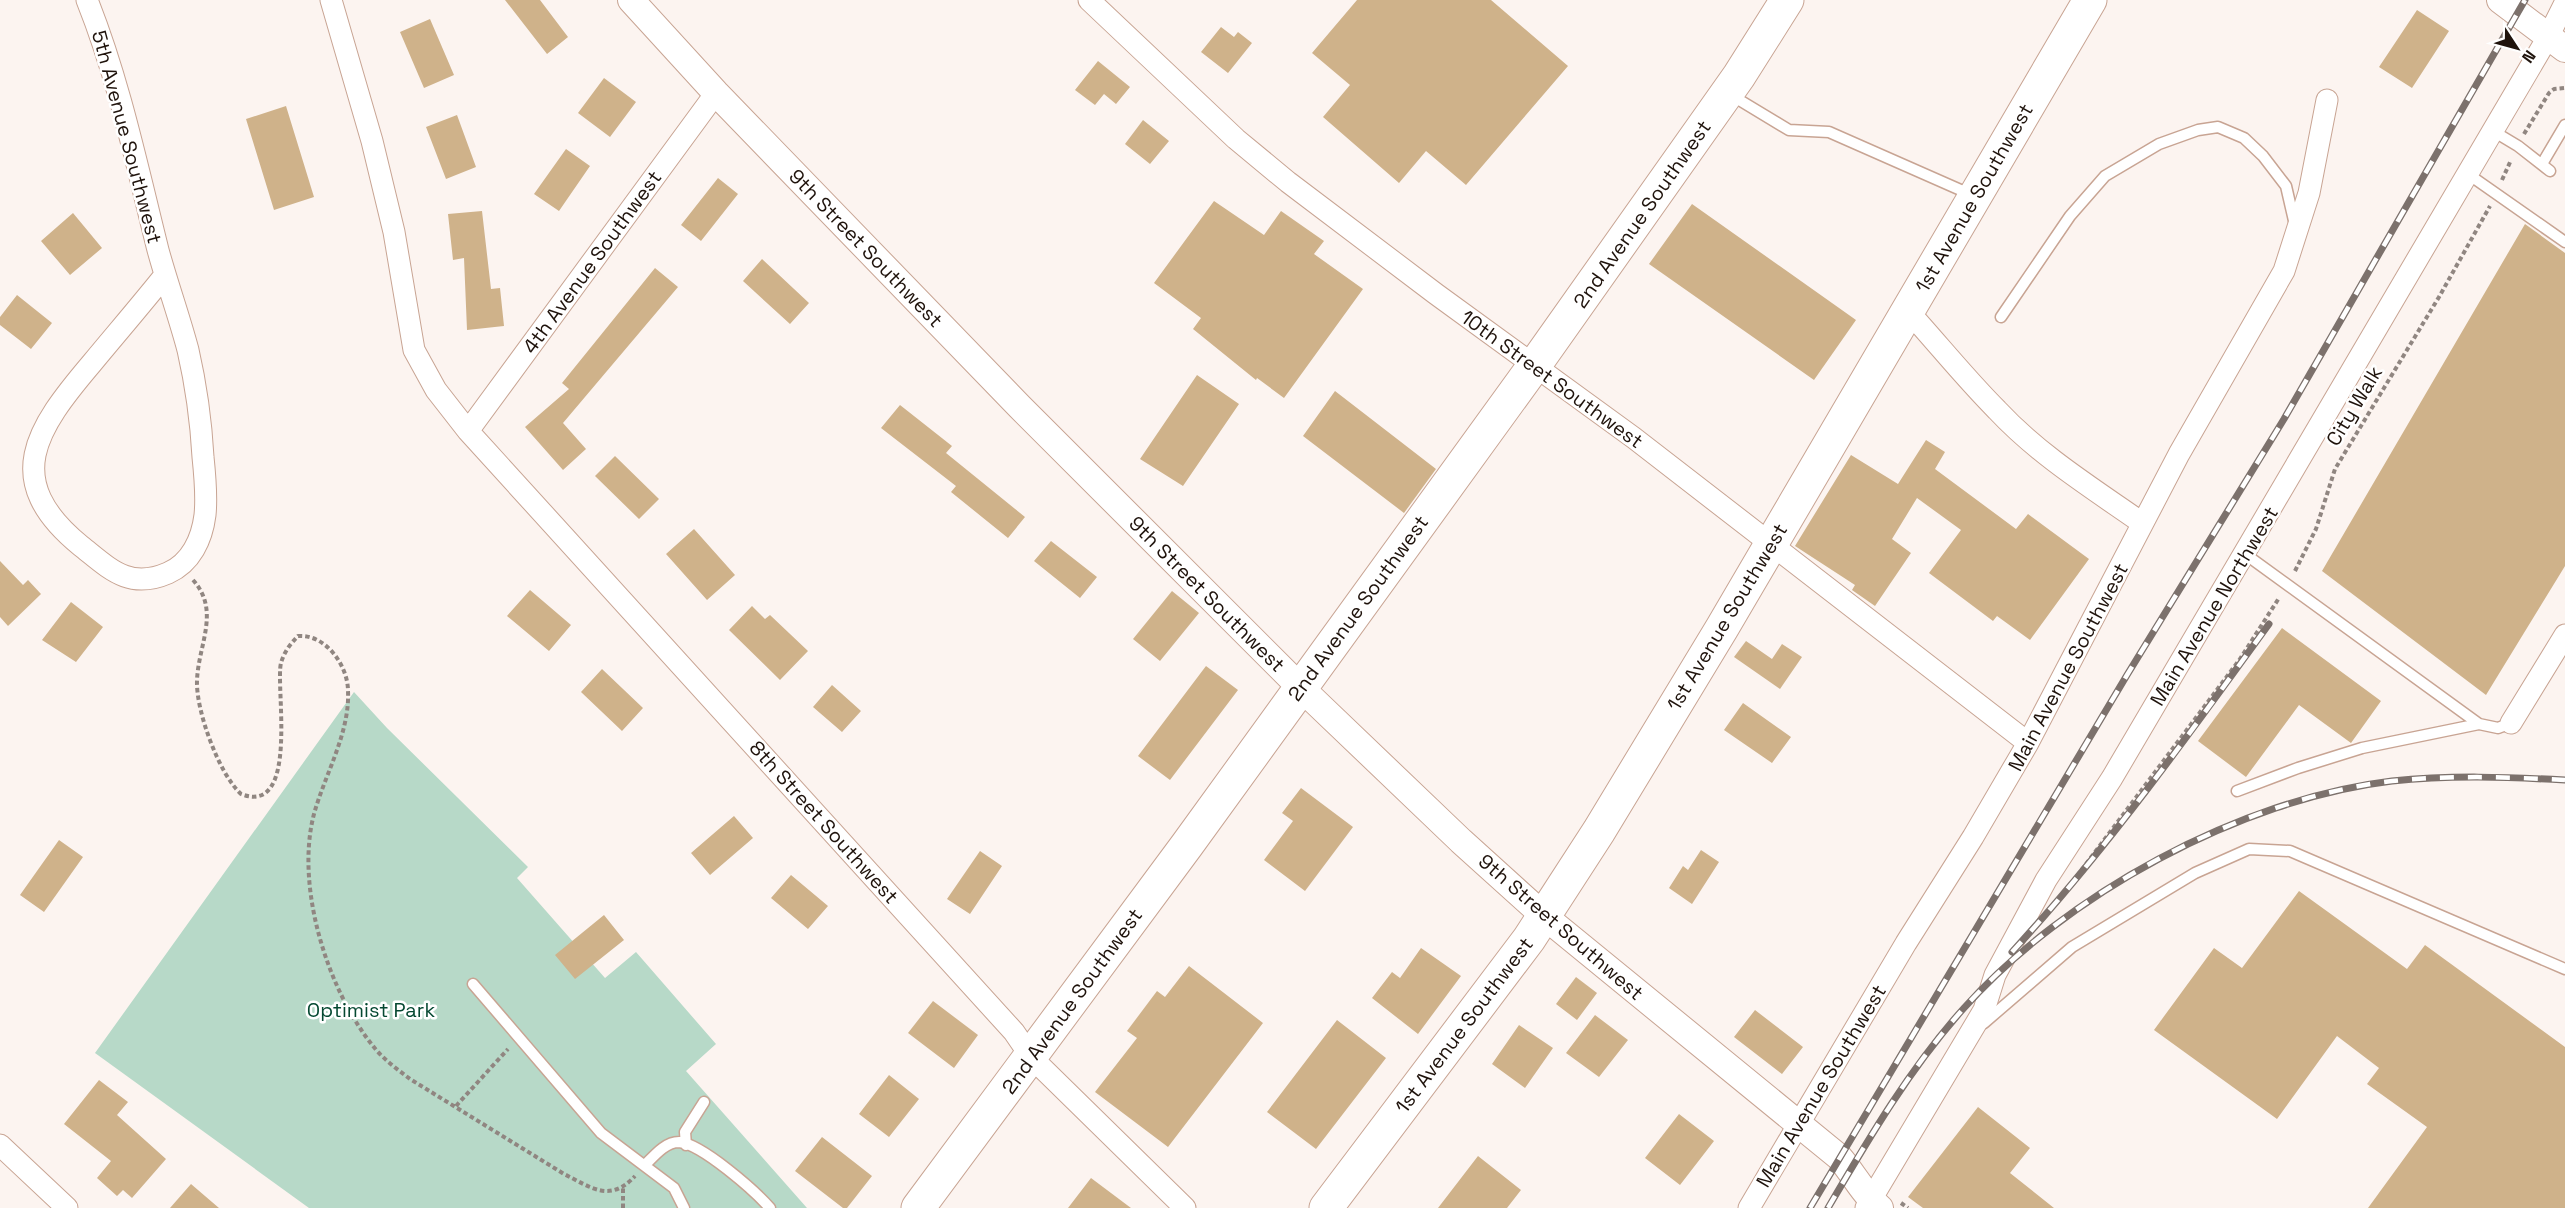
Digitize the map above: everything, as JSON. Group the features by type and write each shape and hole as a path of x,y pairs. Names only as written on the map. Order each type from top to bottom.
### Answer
{"main road":[{"name":"2nd Avenue Southwest","path":"918,1208 1031,1057 1534,366 1727,93 1787,0"},
{"name":"1st Avenue Southwest","path":"1326,1208 1544,916 1770,545 2090,0"}],"street":[{"name":"5th Avenue Southwest","path":"87,0 101,36 117,91 192,372 200,417 206,492 205,516 199,539 180,567"},
{"name":"8th Street Southwest","path":"331,0 372,141 392,221 414,350 435,390 468,430 1014,1032 1031,1057 1185,1208"},
{"name":"9th Street Southwest","path":"631,0 716,93 1020,407 1300,687 1544,916 1799,1122 1851,1170 1872,1205"},
{"name":"10th Street Southwest","path":"1089,0 1236,139 1426,287 1634,438 2028,743"},
{"path":"2500,0 2557,43"},
{"name":"Main Avenue Northwest","path":"1872,1205 1984,1010 1995,975 2020,925 2112,778 2493,131 2557,43 2565,3"},
{"name":"4th Avenue Southwest","path":"468,430 716,93"},
{"name":"Main Avenue Southwest","path":"1749,1208 2028,743 2179,454 2284,271 2309,193 2327,100"},
{"path":"165,275 49,417 36,450 33,472 37,498 52,520 113,571 130,580 149,579 180,567"},
{"path":"1908,311 1997,410 2022,434 2066,470 2142,523"},
{"path":"2511,723 2565,635"},
{"path":"0,1145 67,1208"}],"lane":[{"path":"1727,93 1789,130 1829,132 1975,197"},
{"path":"2493,131 2546,167 2565,125"},
{"path":"2001,317 2070,216 2105,176 2158,144 2199,130 2218,127 2244,138 2263,156 2286,186 2297,231"},
{"path":"2468,174 2565,242"},
{"path":"2245,554 2479,724"},
{"path":"2237,791 2361,748 2479,724 2498,728 2511,723"},
{"path":"1969,1036 2072,947 2195,873 2249,849 2290,851 2565,969"},
{"path":"473,984 601,1133 674,1188 684,1208"},
{"path":"686,1145 685,1132 704,1102"},
{"path":"645,1165 663,1147 678,1142 729,1170 770,1208"}],"path":[{"name":"City Walk","path":"2073,880 2240,659 2287,585 2316,528 2335,469 2439,297 2497,193 2518,146 2548,93 2554,89 2565,88"},
{"path":"180,567 202,592 207,605 206,631 198,668 199,699 223,772 241,794 257,796 265,791 273,782 278,768 282,743 280,665 291,643 298,636 314,638 328,648 343,668 348,691 347,711 314,814 309,842 313,912 321,941 343,995 373,1046 388,1062 410,1079 572,1178 606,1191 623,1188 645,1165"},
{"path":"456,1106 519,1038"},
{"path":"623,1188 623,1208"}],"green space":[{"name":"Optimist Park","path":"354,692 387,728 528,867 517,878 605,978 636,952 716,1044 686,1071 807,1208 309,1208 95,1053"}],"building":[{"path":"505,0 540,0 568,37 547,54"},
{"path":"1357,0 1491,0 1568,66 1466,185 1426,151 1399,183 1323,117 1350,85 1312,53"},
{"path":"2417,10 2449,31 2412,88 2379,67"},
{"path":"430,19 454,75 424,88 400,32"},
{"path":"1221,27 1234,37 1238,32 1252,43 1228,73 1201,52"},
{"path":"1098,61 1130,87 1116,104 1104,94 1095,105 1075,90"},
{"path":"604,78 636,102 610,137 578,113"},
{"path":"286,106 314,197 274,210 246,119"},
{"path":"457,115 476,167 446,179 426,127"},
{"path":"1143,120 1169,141 1150,164 1125,144"},
{"path":"566,149 590,166 559,211 534,194"},
{"path":"718,178 738,194 701,241 681,225"},
{"path":"1214,201 1264,235 1281,211 1324,241 1314,254 1363,289 1284,398 1257,378 1256,380 1193,329 1201,318 1154,283"},
{"path":"1692,204 1856,320 1814,380 1649,264"},
{"path":"482,211 491,289 500,288 504,326 467,330 464,258 453,260 448,214"},
{"path":"73,213 102,248 70,275 41,241"},
{"path":"2525,224 2565,253 2565,566 2486,695 2322,571"},
{"path":"762,259 809,303 790,324 743,281"},
{"path":"655,268 678,287 563,423 586,449 563,470 525,427 569,389 562,383"},
{"path":"17,295 52,323 31,349 0,325 0,317"},
{"path":"1197,375 1239,404 1183,486 1140,459"},
{"path":"1335,391 1436,469 1404,513 1303,436"},
{"path":"900,405 952,446 946,453 1025,517 1008,538 951,492 956,486 881,428"},
{"path":"1926,440 1945,452 1935,469 2016,529 2028,514 2089,559 2030,640 1997,616 1993,621 1929,573 1961,530 1917,498 1892,539 1911,553 1875,606 1852,590 1855,585 1795,546 1851,455 1898,484"},
{"path":"615,456 659,499 639,519 595,476"},
{"path":"694,529 735,575 707,600 666,554"},
{"path":"1051,541 1097,577 1080,598 1034,561"},
{"path":"0,561 23,585 28,580 41,594 8,626 0,617"},
{"path":"530,590 571,625 549,651 507,616"},
{"path":"1172,591 1199,613 1160,661 1133,639"},
{"path":"71,602 103,627 76,662 42,640"},
{"path":"752,606 765,619 770,615 808,651 780,680 729,630"},
{"path":"2282,628 2381,701 2351,743 2299,705 2246,777 2198,741"},
{"path":"1746,641 1772,659 1782,644 1802,657 1780,689 1734,657"},
{"path":"1206,666 1238,690 1170,780 1138,756"},
{"path":"602,669 643,708 622,731 581,692"},
{"path":"832,685 861,711 842,732 813,707"},
{"path":"1743,703 1791,737 1772,763 1724,730"},
{"path":"1301,788 1353,827 1305,891 1264,860 1293,821 1282,813"},
{"path":"734,816 753,838 710,875 691,853"},
{"path":"59,840 83,857 44,912 20,895"},
{"path":"1701,850 1719,862 1692,904 1669,888 1683,866 1688,870"},
{"path":"980,851 1002,866 970,914 947,899"},
{"path":"791,875 828,906 808,929 771,898"},
{"path":"2299,891 2407,969 2425,945 2565,1047 2565,1208 2368,1208 2427,1127 2367,1084 2379,1068 2337,1036 2277,1119 2154,1030 2214,948 2242,968"},
{"path":"604,915 624,940 575,979 555,955"},
{"path":"1421,948 1461,976 1418,1034 1372,998 1392,972 1400,978"},
{"path":"1189,966 1263,1023 1168,1147 1095,1092 1137,1038 1127,1031 1157,991 1165,997"},
{"path":"1576,977 1597,993 1577,1020 1556,1004"},
{"path":"933,1001 978,1035 954,1068 908,1033"},
{"path":"1755,1010 1803,1047 1782,1074 1734,1037"},
{"path":"1595,1015 1628,1040 1599,1077 1566,1053"},
{"path":"1337,1020 1386,1058 1316,1149 1267,1112"},
{"path":"1519,1025 1553,1048 1525,1088 1492,1064"},
{"path":"889,1075 919,1099 889,1137 859,1114"},
{"path":"99,1080 128,1102 117,1115 166,1159 132,1198 123,1190 117,1196 97,1178 111,1161 64,1124"},
{"path":"1978,1107 2030,1148 2010,1173 2054,1208 1923,1208 1908,1197"},
{"path":"1679,1114 1714,1141 1680,1185 1645,1158"},
{"path":"822,1137 872,1176 847,1208 843,1208 795,1171"},
{"path":"1478,1156 1521,1190 1507,1208 1438,1208"},
{"path":"1091,1178 1131,1208 1068,1208"},
{"path":"191,1184 219,1208 170,1208"}],"railway":[{"path":"1810,1208 2127,675 2284,419 2525,0"},
{"path":"2012,952 2113,833 2269,624"},
{"path":"1828,1208 1908,1079 1964,1008 2005,967 2052,927 2104,891 2159,859 2216,831 2275,808 2334,791 2392,781 2435,778 2500,777 2565,780"}]}
